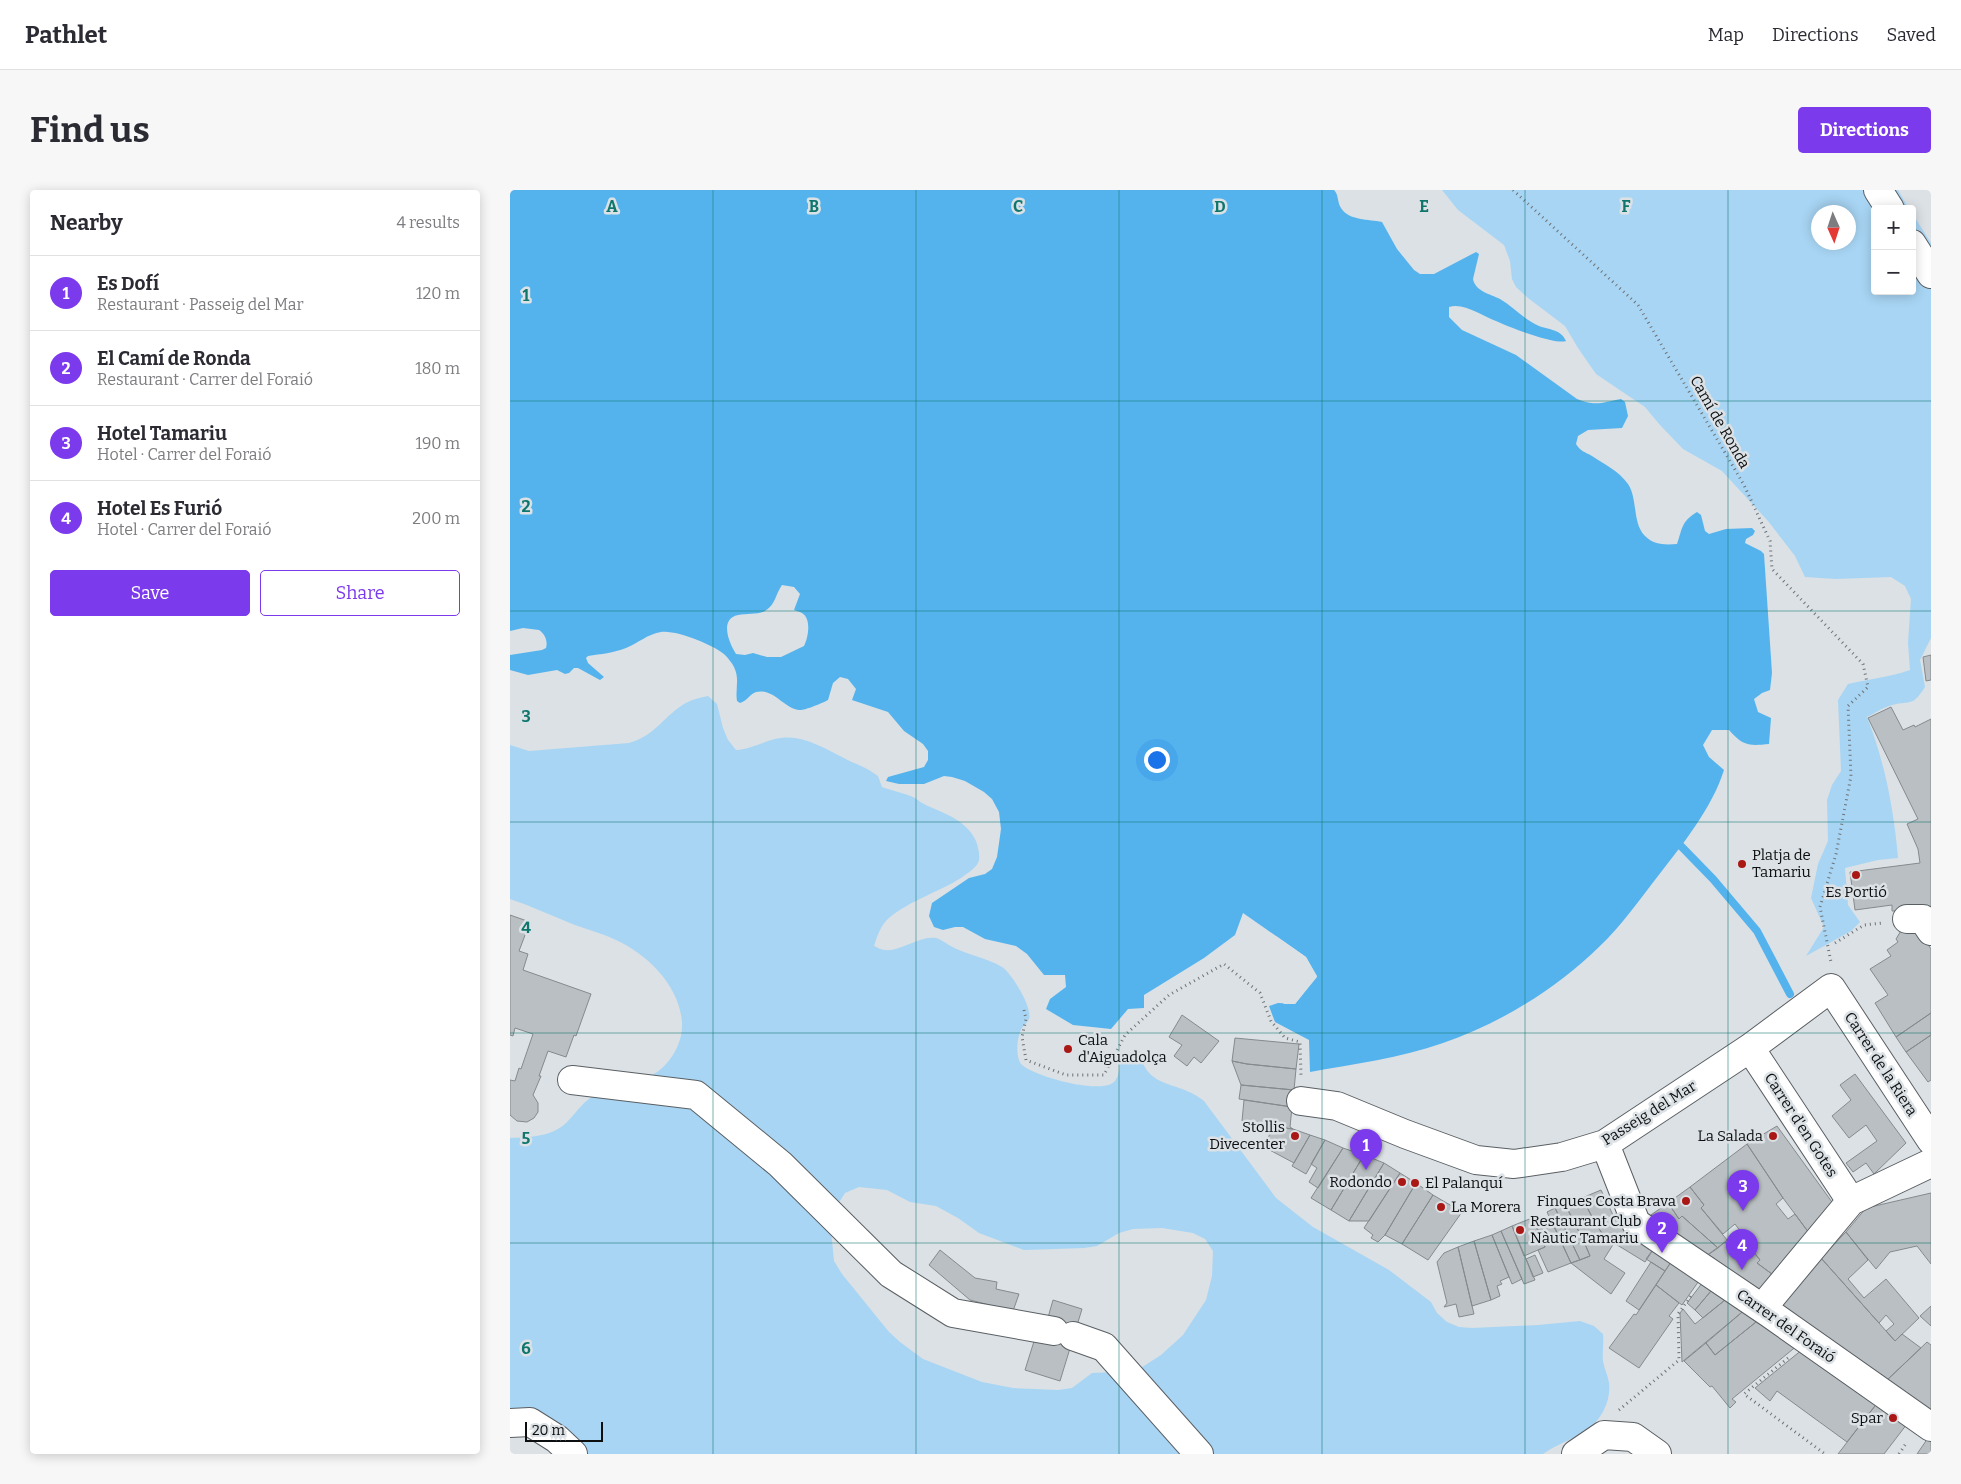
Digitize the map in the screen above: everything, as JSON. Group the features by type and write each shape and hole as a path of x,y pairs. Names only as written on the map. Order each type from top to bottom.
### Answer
{"street":[{"path":"1878,190 1887,205"},
{"path":"1916,250 1931,274"},
{"name":"Passeig del Mar","path":"1301,1101 1337,1106 1476,1160 1514,1164 1562,1157 1605,1144 1750,1048 1831,988"},
{"name":"Carrer de la Riera","path":"1831,988 1931,1140"},
{"name":"Carrer d'en Gotes","path":"1750,1048 1851,1201"},
{"path":"572,1080 696,1095 780,1164 891,1274 953,1313 1063,1333 1104,1347 1198,1454"},
{"name":"Carrer del Foraió","path":"1605,1144 1636,1223 1762,1308 1931,1427"},
{"path":"1762,1308 1851,1201 1931,1163"},
{"path":"510,1423 530,1422 557,1439 573,1454"},
{"path":"1576,1454 1604,1435 1633,1437 1657,1454"}],"path":[{"name":"Camí de Ronda","path":"1513,190 1638,305 1744,485 1770,541 1772,568 1863,664 1868,686 1848,706 1850,776 1836,854 1820,908 1831,962 1831,988"},
{"path":"1835,942 1864,925 1919,925"},
{"path":"1024,1010 1026,1019 1022,1037 1026,1060 1066,1075 1104,1075 1125,1035 1169,995 1224,964 1260,992 1271,1021 1285,1038 1300,1042 1301,1101"},
{"path":"1611,1435 1614,1414 1679,1360 1678,1314 1708,1272"},
{"path":"1808,1341 1744,1394 1825,1454"}],"shaded area":[{"path":"1442,190 1898,190 1907,205 1871,205 1871,295 1916,295 1916,219 1931,243 1931,638 1920,660 1925,687 1917,698 1911,702 1889,706 1867,717 1888,787 1898,858 1878,860 1845,868 1848,905 1860,922 1851,931 1806,956 1824,927 1811,898 1818,864 1828,841 1827,800 1832,785 1841,771 1838,700 1848,684 1910,670 1908,643 1911,599 1905,586 1891,577 1836,579 1805,577 1795,556 1768,521 1722,471 1683,449 1645,407 1596,374 1565,326 1516,287 1512,279 1510,261 1504,245 1458,210"},
{"path":"708,696 717,704 723,728 728,740 736,750 781,738 806,741 866,768 878,776 882,787 911,796 949,815 962,823 972,834 976,841 979,855 979,861 975,867 961,878 910,904 892,916 881,928 874,946 884,950 891,950 923,939 936,938 1006,970 1025,999 1028,1007 1028,1020 1022,1028 1017,1046 1019,1060 1021,1064 1038,1074 1082,1085 1107,1085 1114,1082 1117,1077 1119,1056 1140,1051 1143,1063 1156,1078 1164,1083 1194,1094 1204,1101 1276,1198 1313,1227 1389,1270 1431,1302 1437,1313 1447,1322 1459,1327 1472,1328 1580,1321 1594,1326 1603,1334 1603,1361 1609,1390 1607,1403 1597,1421 1587,1430 1543,1454 573,1454 510,1423 510,1138 540,1135 555,1131 592,1097 654,1074 666,1065 674,1054 681,1036 682,1023 680,1009 668,984 650,963 628,946 510,899 510,745 529,751 629,743 651,732 684,704","holes":["859,1187 887,1190 910,1202 936,1206 958,1218 979,1233 1024,1250 1097,1246 1119,1233 1133,1229 1162,1228 1193,1233 1205,1239 1213,1251 1212,1276 1206,1300 1183,1335 1161,1355 1136,1371 1092,1373 1072,1388 1058,1390 1013,1388 982,1382 923,1359 900,1342 889,1332 842,1274 834,1261 831,1230 838,1204 845,1193"]}],"water":[{"path":"510,190 1334,190 1341,208 1349,215 1360,219 1382,222 1397,249 1414,270 1420,274 1434,274 1476,252 1479,254 1473,279 1477,286 1484,292 1505,302 1533,323 1558,332 1566,341 1561,342 1532,335 1467,308 1460,306 1449,307 1449,317 1462,330 1516,355 1577,399 1589,403 1621,399 1625,402 1628,416 1622,428 1588,430 1578,436 1576,444 1581,450 1616,472 1628,484 1633,497 1638,524 1648,539 1660,544 1677,544 1685,522 1697,512 1701,515 1705,531 1709,534 1726,529 1752,528 1755,531 1753,535 1746,539 1745,543 1764,554 1772,673 1770,690 1754,699 1758,712 1771,718 1769,744 1747,744 1738,739 1729,730 1712,730 1703,745 1709,757 1724,770 1712,798 1696,825 1616,929 1583,962 1546,990 1507,1015 1443,1043 1394,1057 1310,1072 1309,1040 1275,1022 1269,1006 1278,1003 1295,1004 1317,976 1306,957 1243,913 1235,935 1204,958 1144,995 1144,1008 1128,1009 1111,1029 1073,1025 1046,1009 1050,999 1066,987 1065,975 1044,975 1027,954 1016,946 985,939 963,927 943,930 934,927 929,916 932,903 969,878 985,874 992,869 997,857 1001,829 999,812 992,799 984,792 965,781 952,777 944,776 924,784 899,784 886,781 888,777 924,767 928,760 928,751 923,744 904,731 888,712 852,700 856,689 848,679 840,677 833,683 828,700 805,709 793,708 773,695 762,692 754,693 740,703 737,701 736,671 725,655 713,647 694,639 667,632 652,635 621,650 588,656 586,658 588,663 604,677 600,680 578,668 574,668 565,674 557,670 528,675 510,670 510,655 542,650 546,648 546,638 539,630 523,628 510,631","holes":["782,585 794,587 800,594 794,610 802,613 808,624 808,634 804,646 781,657 767,657 753,653 745,655 736,654 727,632 727,626 732,617 765,611 773,602"]}],"pier":[{"path":"1276,936 1306,957 1317,977 1295,1004 1283,1004 1286,1001 1294,1002 1314,976 1305,959 1275,938"}],"building":[{"path":"1931,655 1931,680 1926,681 1923,657"},
{"path":"1891,707 1903,730 1914,725 1915,727 1931,719 1931,911 1892,911 1892,905 1855,910 1850,872 1920,863 1918,849 1907,824 1918,819 1868,718"},
{"path":"510,915 530,922 519,951 528,954 523,970 591,994 576,1036 574,1035 566,1057 548,1051 533,1095 538,1103 538,1112 534,1118 527,1122 517,1121 510,1115 510,1080 515,1081 519,1068 521,1069 533,1034 515,1028 513,1036 510,1035"},
{"path":"1917,927 1931,949 1931,1013 1896,1037 1875,1003 1888,995 1870,969 1891,956 1887,950 1898,942 1896,939 1902,929"},
{"path":"1931,1013 1931,1035 1906,1052 1896,1037"},
{"path":"1182,1015 1219,1041 1201,1063 1194,1057 1187,1066 1174,1056 1182,1045 1169,1037"},
{"path":"1931,1035 1931,1080 1928,1082 1906,1052"},
{"path":"1235,1038 1299,1044 1296,1069 1232,1061"},
{"path":"1232,1061 1296,1069 1294,1090 1241,1085"},
{"path":"1855,1074 1906,1143 1874,1174 1866,1163 1853,1172 1846,1163 1877,1141 1866,1125 1849,1138 1832,1116 1851,1100 1840,1085"},
{"path":"1241,1085 1294,1090 1292,1107 1239,1099"},
{"path":"1244,1100 1292,1107 1290,1127 1293,1129 1242,1121"},
{"path":"1777,1126 1837,1209 1812,1237 1747,1144"},
{"path":"1273,1127 1293,1129 1310,1135 1294,1163 1264,1147"},
{"path":"1310,1135 1325,1140 1306,1174 1292,1166"},
{"path":"1325,1140 1343,1148 1318,1188 1309,1182 1317,1168 1311,1164"},
{"path":"1747,1144 1783,1198 1776,1204 1788,1219 1795,1214 1812,1237 1776,1277 1757,1263 1760,1260 1735,1224 1723,1234 1701,1208 1704,1205 1690,1187"},
{"path":"1343,1148 1364,1155 1331,1210 1311,1198"},
{"path":"1364,1155 1384,1163 1349,1221 1331,1210"},
{"path":"1384,1163 1400,1173 1369,1221 1349,1221"},
{"path":"1400,1173 1416,1183 1385,1235 1378,1242 1371,1238 1373,1235 1364,1228"},
{"path":"1416,1183 1433,1195 1402,1244 1385,1235"},
{"path":"1690,1187 1704,1205 1701,1208 1727,1240 1718,1248 1682,1216 1679,1219 1668,1203"},
{"path":"1601,1190 1613,1215 1615,1216 1616,1213 1657,1244 1645,1262 1614,1243 1604,1259 1625,1273 1611,1294 1571,1263 1590,1256 1585,1244 1602,1233 1582,1198"},
{"path":"1931,1193 1931,1264 1917,1246 1890,1252 1876,1269 1846,1232 1866,1208"},
{"path":"1433,1195 1462,1212 1428,1260 1402,1244"},
{"path":"1582,1198 1602,1233 1585,1244 1565,1204"},
{"path":"1668,1203 1679,1219 1682,1216 1718,1248 1702,1259 1665,1233 1651,1215"},
{"path":"1565,1204 1590,1256 1580,1260 1555,1208"},
{"path":"1555,1208 1580,1260 1571,1263 1547,1212"},
{"path":"1532,1218 1545,1247 1524,1256 1512,1226"},
{"path":"1551,1219 1571,1263 1548,1272 1538,1250 1545,1247 1536,1225"},
{"path":"1512,1226 1535,1280 1524,1284 1501,1231"},
{"path":"1501,1231 1522,1279 1512,1284 1492,1235"},
{"path":"1846,1232 1868,1260 1848,1279 1864,1298 1886,1279 1919,1318 1895,1341 1886,1331 1894,1324 1886,1315 1879,1323 1821,1258"},
{"path":"1492,1235 1509,1277 1500,1281 1502,1284 1497,1286 1500,1296 1491,1300 1474,1241"},
{"path":"1474,1241 1491,1300 1472,1306 1458,1247"},
{"path":"1725,1242 1738,1252 1748,1245 1760,1260 1757,1263 1776,1277 1757,1299 1702,1259"},
{"path":"1657,1244 1675,1256 1665,1271 1646,1259"},
{"path":"1458,1247 1474,1314 1459,1317 1456,1304 1444,1307 1447,1303 1437,1262 1444,1253"},
{"path":"940,1250 975,1278 997,1282 996,1289 1019,1294 1013,1311 970,1300 929,1265"},
{"path":"1535,1255 1543,1273 1533,1277 1526,1259"},
{"path":"1675,1256 1703,1275 1682,1305 1656,1285"},
{"path":"1821,1258 1895,1341 1902,1334 1921,1348 1886,1381 1780,1303"},
{"path":"1651,1262 1665,1271 1639,1310 1626,1301"},
{"path":"1706,1278 1716,1285 1695,1310 1687,1303"},
{"path":"1656,1285 1679,1303 1669,1316 1673,1319 1639,1368 1609,1348 1634,1314 1636,1315"},
{"path":"1716,1285 1730,1296 1703,1318 1695,1310"},
{"path":"1730,1296 1747,1308 1682,1362 1680,1313 1683,1309 1695,1324"},
{"path":"1053,1300 1082,1309 1060,1381 1025,1370 1036,1335 1047,1321"},
{"path":"1931,1306 1931,1326 1920,1316"},
{"path":"1747,1308 1761,1318 1715,1355 1706,1343"},
{"path":"1761,1318 1798,1345 1732,1399 1736,1402 1730,1408 1712,1386 1710,1387 1684,1361 1706,1343 1715,1355"},
{"path":"1927,1342 1931,1345 1931,1413 1886,1381"},
{"path":"1803,1349 1878,1402 1847,1442 1777,1391 1770,1401 1755,1388"},
{"path":"1878,1402 1907,1424 1884,1454 1838,1454"},
{"path":"1928,1438 1931,1440 1931,1454 1917,1454"}],"waterway":[{"path":"1677,842 1713,879 1757,931 1790,994"}],"place":[{"name":"Platja de Tamariu","path":"1742,864"},
{"name":"Es Portió","path":"1856,875"},
{"name":"Cala d'Aiguadolça","path":"1068,1049"},
{"name":"Stollis Divecenter","path":"1295,1136"},
{"name":"La Salada","path":"1773,1136"},
{"name":"Es Dofí","path":"1366,1170"},
{"name":"Rodondo","path":"1402,1182"},
{"name":"El Palanquí","path":"1415,1183"},
{"name":"Finques Costa Brava","path":"1686,1201"},
{"name":"La Morera","path":"1441,1207"},
{"name":"Hotel Tamariu","path":"1743,1211"},
{"name":"Restaurant Club Nàutic Tamariu","path":"1520,1230"},
{"name":"El Camí de Ronda","path":"1662,1253"},
{"name":"Hotel Es Furió","path":"1742,1270"},
{"name":"Spar","path":"1893,1418"}]}
